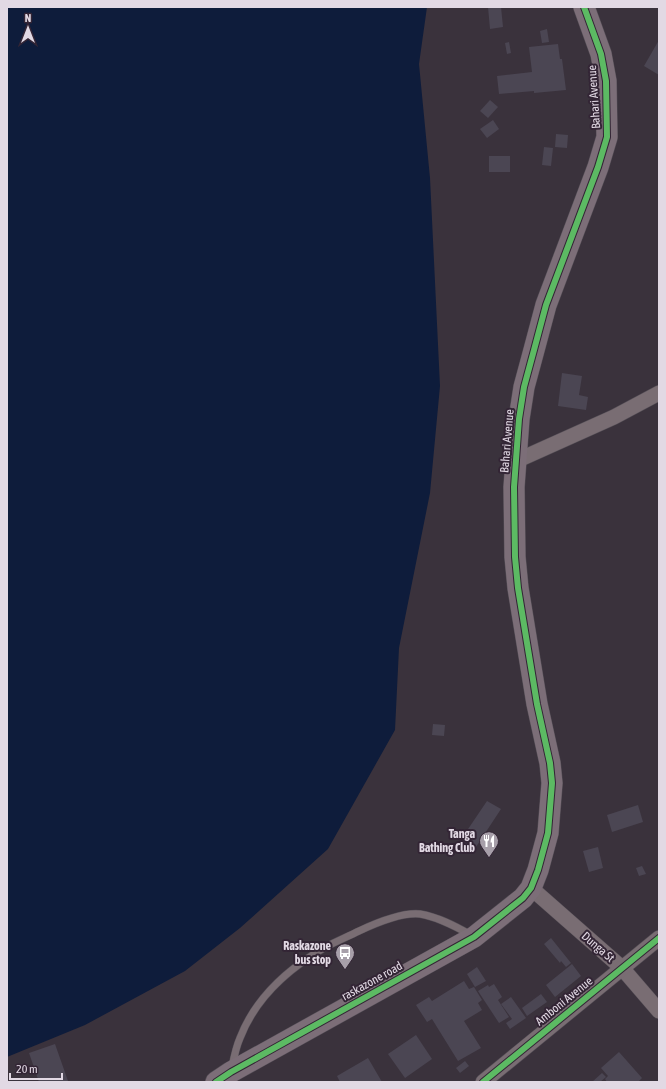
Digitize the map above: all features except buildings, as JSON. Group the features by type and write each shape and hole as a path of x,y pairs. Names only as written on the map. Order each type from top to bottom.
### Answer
{"street":[{"name":"Bahari Avenue","path":"531,888 538,870 548,833 552,783 550,763 537,704 518,588 514,520 516,461 519,419 524,387 546,305 608,137 606,81 602,60 584,7"},
{"path":"516,461 614,417 659,393"},
{"name":"raskazone road","path":"223,1077 474,937 523,898 531,888"},
{"name":"Dunga St","path":"531,888 622,968 659,1011"},
{"name":"Amboni Avenue","path":"483,1082 659,938"}],"lane":[{"path":"223,1077 249,1018 270,989 297,965 324,948 388,919 410,914 419,914 444,921 474,937"}],"water":[{"path":"7,7 427,7 419,64 430,178 440,386 430,493 399,648 395,730 328,849 240,928 185,971 85,1025 7,1057"}],"cycle path":[{"path":"216,1082 231,1072 474,937 523,898 531,888 538,870 548,833 552,783 550,763 537,704 518,588 515,557 514,487 519,419 524,387 546,305 598,167 607,137 606,81 601,54 584,7"},
{"path":"483,1082 659,938"}],"place":[{"name":"Tanga Bathing Club","path":"489,858"},
{"name":"Raskazone bus stop","path":"345,970"}]}
